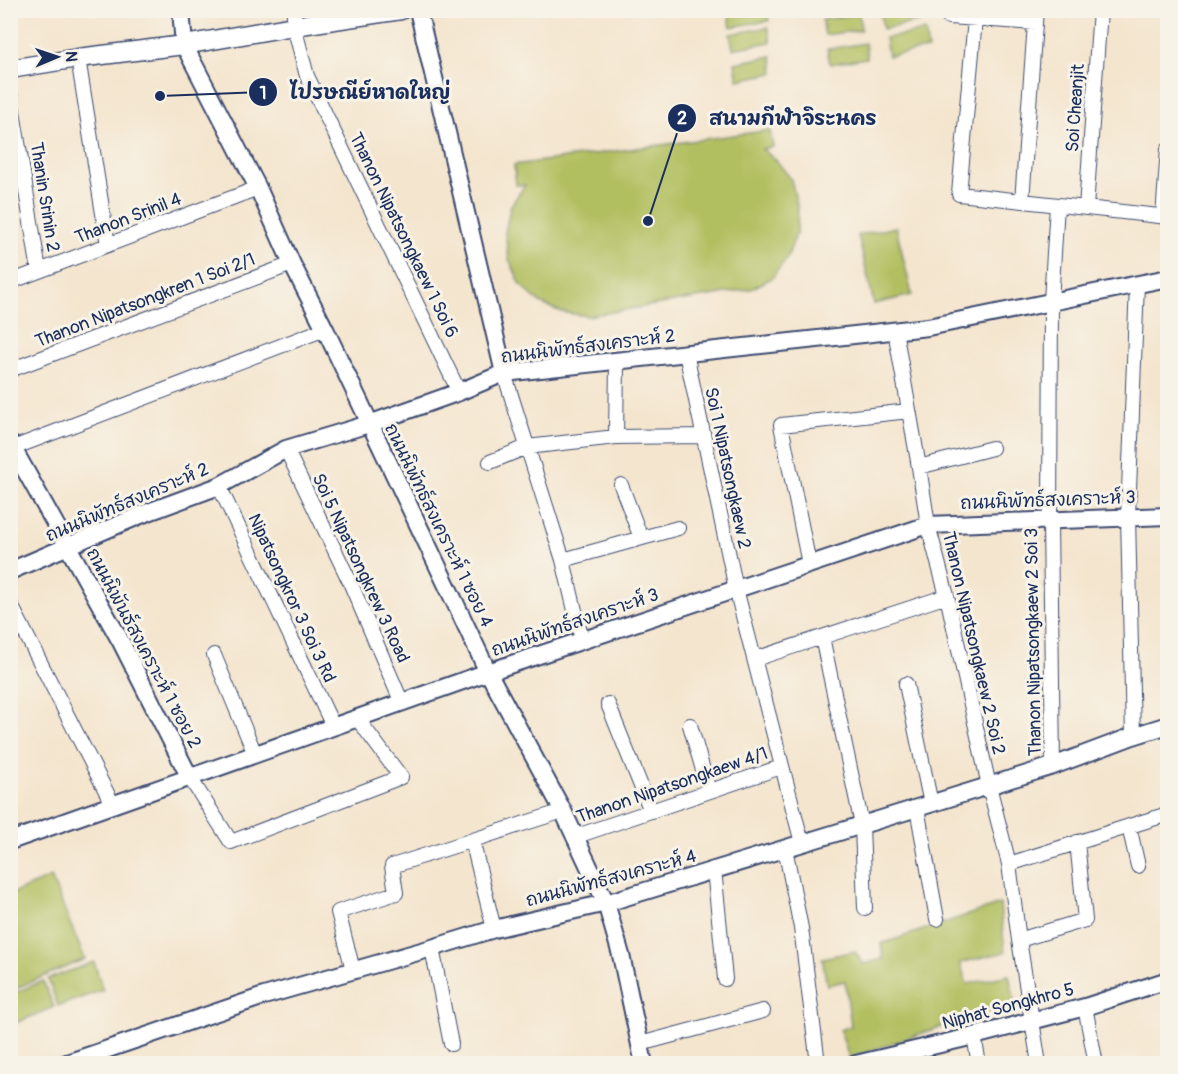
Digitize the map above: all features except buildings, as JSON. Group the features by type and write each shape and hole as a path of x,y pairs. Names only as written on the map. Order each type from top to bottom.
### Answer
{"main road":[{"path":"10,69 78,57 184,45 294,18 400,10"}],"street":[{"path":"180,10 184,45"},
{"path":"418,10 504,373 563,560 582,640"},
{"path":"948,10 949,17 975,19 1035,17 1022,201"},
{"name":"Soi Cheanjit","path":"1086,208 1100,10"},
{"name":"Thanon Nipatsongkaew 1 Soi 6","path":"294,18 307,76 459,392"},
{"path":"975,19 959,194 1165,217 1167,149"},
{"name":"ถนนนิพัทธ์สงเคราะห์ 1 ซอย 4","path":"184,45 258,188 292,264 488,672 563,811 606,903 621,955 644,1064"},
{"path":"78,57 108,245"},
{"name":"Thanin Srinin 2","path":"10,93 39,271"},
{"name":"Thanon Srinil 4","path":"10,282 258,188"},
{"name":"Thanon Nipatsongkaew 2 Soi 3","path":"1053,766 1050,519 1052,301 1057,204"},
{"name":"Thanon Nipatsongkren 1 Soi 2/1","path":"10,370 292,264"},
{"name":"ถนนนิพัทธ์สงเคราะห์ 2","path":"10,571 143,514 219,486 286,449 369,424 459,392 504,373 928,327 1167,278"},
{"path":"1133,736 1128,516 1137,284"},
{"path":"12,446 325,330"},
{"name":"Thanon Nipatsongkaew 2 Soi 2","path":"895,330 928,525 947,596 989,786 1009,864 1039,1064"},
{"name":"Soi 1 Nipatsongkaew 2","path":"686,353 736,589 802,843"},
{"path":"616,437 617,361"},
{"path":"809,564 781,425 909,411"},
{"path":"490,462 527,447 616,437 703,436"},
{"name":"ถนนนิพันธ์สงเคราะห์ 1 ซอย 2","path":"12,446 120,640 190,778"},
{"path":"919,467 992,448"},
{"name":"Soi 5 Nipatsongkrew 3 Road","path":"286,449 350,582 402,703"},
{"path":"621,485 641,538"},
{"name":"Nipatsongkror 3 Soi 3 Rd","path":"219,486 333,726"},
{"name":"ถนนนิพัทธ์สงเคราะห์ 3","path":"10,841 488,672 928,525 1167,516"},
{"path":"563,560 678,528"},
{"path":"755,659 947,596"},
{"path":"10,603 113,805"},
{"path":"822,637 862,825 865,908"},
{"path":"214,655 255,754"},
{"path":"906,684 924,806 937,919"},
{"path":"608,704 651,811"},
{"path":"190,778 231,842 402,777 357,718"},
{"path":"690,725 709,790"},
{"name":"ถนนนิพัทธ์สงเคราะห์ 4","path":"64,1064 264,996 494,929 606,903 1053,766 1167,725"},
{"name":"Thanon Nipatsongkaew 4/1","path":"574,837 781,766"},
{"path":"353,969 338,912 396,893 392,866 563,811"},
{"path":"1009,864 1167,814"},
{"path":"1129,826 1138,866"},
{"path":"472,840 494,929"},
{"path":"1019,940 1085,920 1077,842"},
{"path":"785,848 801,928 818,1064"},
{"path":"714,869 725,980"},
{"path":"432,948 451,1044"},
{"name":"Niphat Songkhro 5","path":"862,1063 1085,1007 1167,980"},
{"path":"1085,1007 1096,1064"},
{"path":"640,1044 763,1011"},
{"path":"975,1036 979,1064"}],"green space":[{"path":"728,11 767,11 769,21 731,27"},
{"path":"880,11 922,11 923,21 883,29"},
{"path":"859,13 861,30 825,35 822,20"},
{"path":"768,27 771,42 733,49 730,34"},
{"path":"925,31 928,49 888,56 885,38"},
{"path":"865,43 867,58 830,64 827,49"},
{"path":"772,56 774,73 738,80 735,63"},
{"path":"770,130 773,147 762,149 776,160 791,179 798,209 797,232 787,258 772,278 751,289 588,316 561,312 540,303 521,285 509,259 505,233 510,207 525,185 516,185 514,165"},
{"path":"896,227 912,295 874,304 858,235"},
{"path":"51,877 85,959 11,990 11,894"},
{"path":"1000,904 1005,952 960,963 967,984 1009,975 1015,1002 849,1058 840,1030 851,1026 845,981 827,985 822,958 855,951 863,964 883,959 881,944"},
{"path":"94,962 103,990 58,1006 48,979"},
{"path":"43,981 54,1007 11,1025 11,994"}],"place":[{"name":"ไปรษณีย์หาดใหญ่","path":"160,96"},
{"name":"สนามกีฬาจิระนคร","path":"648,221"}]}
